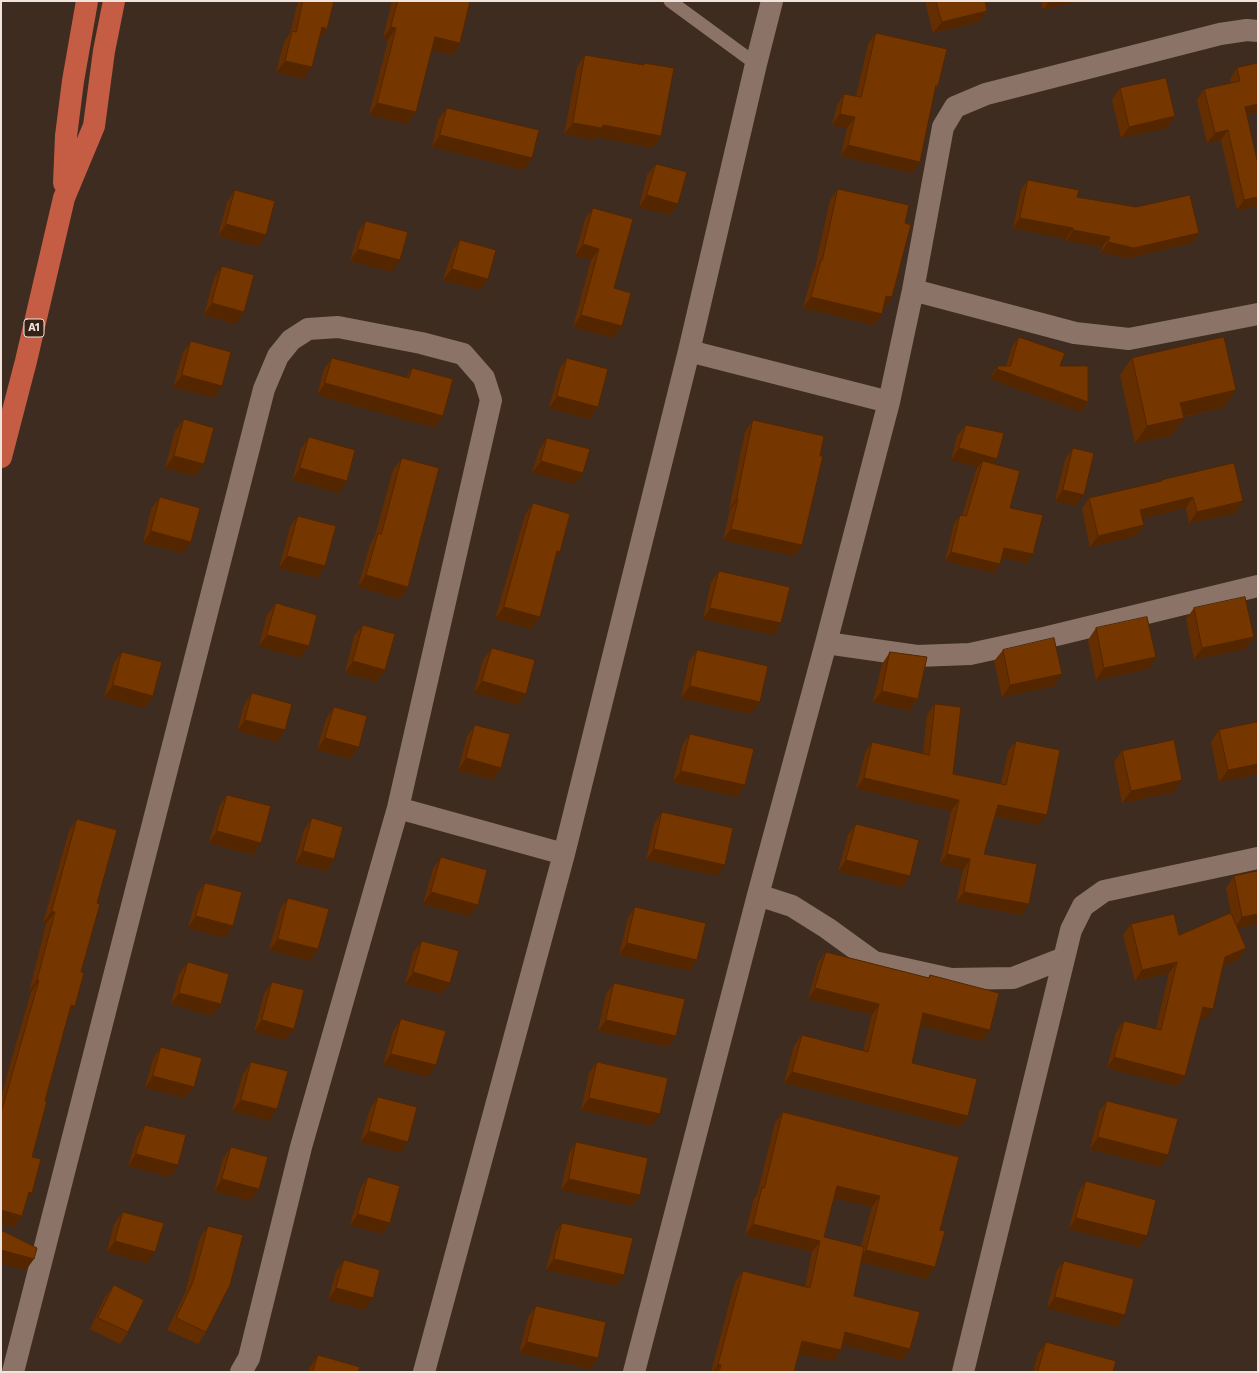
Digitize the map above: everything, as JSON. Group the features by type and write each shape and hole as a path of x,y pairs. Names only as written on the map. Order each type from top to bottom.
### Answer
{"highway":[{"name":"A1","path":"64,198 67,128 73,81 87,1"},
{"name":"A1","path":"1,457 26,361 64,198 94,126 104,51 114,1"}],"street":[{"path":"424,1372 564,854 689,350 772,1"},
{"path":"634,1372 758,895 889,402 913,290 943,127 955,107 986,94 1220,34 1247,30 1258,31"},
{"path":"913,290 1076,333 1129,339 1258,314"},
{"path":"13,1372 264,389 278,356 291,340 308,329 338,327 422,342 463,354 484,378 491,400 486,428 398,808 301,1147 249,1358 241,1372"},
{"path":"689,350 889,402"},
{"path":"826,643 917,656 970,654 1048,637 1258,586"},
{"path":"398,808 564,854"},
{"path":"963,1372 1071,930 1083,906 1104,890 1258,858"},
{"path":"758,895 792,906 827,928 874,962 951,979 1013,978 1064,958"}],"lane":[{"path":"670,1 756,64"}],"building":[{"path":"303,1 334,1 327,29 322,27 312,67 285,61 292,31 296,32"},
{"path":"398,1 470,1 460,43 435,37 416,112 377,103 396,28 391,27"},
{"path":"936,1 985,1 987,11 942,22"},
{"path":"876,33 947,49 938,86 936,85 920,162 848,145 855,117 840,114 844,94 861,97"},
{"path":"585,55 644,65 644,63 674,68 661,136 603,125 602,128 573,123"},
{"path":"1258,63 1258,104 1245,107 1258,164 1258,197 1244,200 1228,130 1215,133 1204,89 1240,81 1237,68"},
{"path":"1166,78 1175,116 1129,127 1120,88"},
{"path":"447,108 539,130 532,158 440,135"},
{"path":"656,164 687,172 678,204 647,195"},
{"path":"1028,180 1079,190 1077,197 1136,207 1190,195 1199,233 1134,248 1108,242 1110,237 1020,218"},
{"path":"838,189 909,205 905,223 911,225 892,297 886,296 882,314 811,297 822,260"},
{"path":"235,190 275,201 266,235 226,224"},
{"path":"593,208 633,219 614,288 631,293 622,326 581,315 599,249 583,244"},
{"path":"366,221 408,232 400,260 358,249"},
{"path":"460,240 496,250 488,279 452,269"},
{"path":"222,266 254,275 244,312 212,303"},
{"path":"1019,337 1065,353 1060,366 1088,366 1088,402 997,369 998,366 1010,366"},
{"path":"1224,337 1236,390 1180,403 1184,418 1147,426 1132,358"},
{"path":"191,341 231,352 222,386 182,375"},
{"path":"332,358 409,378 412,368 453,379 443,416 325,383"},
{"path":"567,358 608,369 598,407 557,396"},
{"path":"184,419 214,428 204,464 174,456"},
{"path":"753,420 824,436 820,456 823,456 802,545 731,529"},
{"path":"966,425 1004,433 997,459 959,448"},
{"path":"309,437 355,450 347,481 300,468"},
{"path":"547,438 590,449 583,473 541,461"},
{"path":"1073,448 1094,453 1084,495 1063,490"},
{"path":"402,458 439,468 408,587 366,575 378,533 381,534"},
{"path":"983,461 1020,471 1010,508 1043,515 1033,554 1004,548 1000,564 951,552 960,515 966,516"},
{"path":"1234,463 1243,501 1197,512 1193,497 1140,510 1144,525 1098,536 1089,498"},
{"path":"160,497 200,508 191,542 151,531"},
{"path":"533,503 570,514 560,552 557,551 540,617 504,607"},
{"path":"298,516 336,526 325,566 287,556"},
{"path":"719,571 790,587 781,623 710,608"},
{"path":"1245,597 1254,637 1202,648 1194,608"},
{"path":"276,603 317,615 309,646 267,635"},
{"path":"1147,617 1156,657 1104,668 1096,628"},
{"path":"363,625 395,634 385,670 353,661"},
{"path":"1054,638 1062,674 1010,685 1003,650"},
{"path":"492,648 535,660 526,694 482,681"},
{"path":"697,650 768,666 760,702 690,686"},
{"path":"122,652 162,662 153,696 113,685"},
{"path":"890,652 927,657 918,699 882,691"},
{"path":"252,693 292,704 285,730 245,720"},
{"path":"935,704 961,707 953,774 1006,785 1016,741 1060,750 1047,815 998,805 984,854 1037,864 1029,904 964,892 970,859 947,854 959,800 864,778 872,742 929,755"},
{"path":"334,707 367,716 359,747 325,738"},
{"path":"1258,722 1258,764 1228,770 1219,730"},
{"path":"475,725 510,734 501,768 466,758"},
{"path":"690,734 754,749 745,785 681,771"},
{"path":"1174,740 1182,780 1131,791 1122,751"},
{"path":"227,795 271,806 261,843 217,831"},
{"path":"662,812 733,828 725,865 654,849"},
{"path":"312,818 343,827 334,859 303,851"},
{"path":"77,819 117,830 97,903 100,904 81,972 84,973 75,1006 71,1005 45,1101 47,1101 32,1157 41,1159 32,1193 29,1192 22,1216 1,1210 1,1113 39,980 37,980 55,912 52,911"},
{"path":"856,824 919,840 910,876 846,860"},
{"path":"441,857 487,870 478,905 431,892"},
{"path":"1258,871 1258,914 1242,917 1234,876"},
{"path":"205,883 242,892 233,926 196,916"},
{"path":"288,898 329,909 318,949 278,939"},
{"path":"635,907 706,923 697,960 627,943"},
{"path":"1231,913 1246,948 1225,957 1213,1009 1203,1007 1185,1076 1114,1057 1124,1021 1161,1030 1177,962 1142,970 1131,924 1174,914 1179,935"},
{"path":"422,941 459,951 450,983 413,972"},
{"path":"826,952 929,978 930,975 999,993 990,1030 923,1013 912,1063 977,1079 968,1116 792,1072 802,1035 868,1052 879,1004 815,988"},
{"path":"188,962 229,974 221,1004 179,993"},
{"path":"272,982 304,990 294,1029 262,1020"},
{"path":"614,983 685,999 676,1036 606,1020"},
{"path":"401,1019 446,1031 436,1065 391,1054"},
{"path":"161,1047 202,1058 194,1087 153,1076"},
{"path":"251,1062 288,1071 277,1109 241,1100"},
{"path":"597,1062 668,1078 660,1114 589,1098"},
{"path":"378,1097 417,1107 408,1142 369,1131"},
{"path":"1107,1101 1178,1119 1168,1155 1098,1137"},
{"path":"783,1112 959,1157 940,1230 945,1231 935,1267 866,1250 880,1196 837,1186 824,1237 864,1247 854,1296 920,1312 910,1349 845,1332 841,1350 802,1341 794,1372 719,1372 721,1365 718,1364 743,1271 810,1288 820,1241 753,1224 762,1187 764,1188"},
{"path":"145,1125 186,1135 178,1165 136,1154"},
{"path":"576,1142 648,1158 640,1195 569,1179"},
{"path":"231,1147 268,1157 259,1189 222,1179"},
{"path":"368,1177 400,1186 390,1223 358,1214"},
{"path":"1086,1181 1156,1200 1147,1236 1076,1218"},
{"path":"123,1212 164,1223 155,1252 115,1241"},
{"path":"562,1223 633,1238 624,1275 554,1259"},
{"path":"208,1226 243,1235 230,1285 206,1332 176,1318 193,1282"},
{"path":"1,1230 37,1248 34,1259 1,1250"},
{"path":"344,1260 380,1270 373,1298 336,1288"},
{"path":"1064,1261 1134,1279 1125,1315 1055,1297"},
{"path":"114,1285 144,1300 128,1332 98,1318"},
{"path":"536,1306 606,1322 598,1358 527,1342"},
{"path":"1046,1342 1116,1361 1113,1372 1038,1372"},
{"path":"318,1355 360,1367 358,1372 313,1372"}]}
